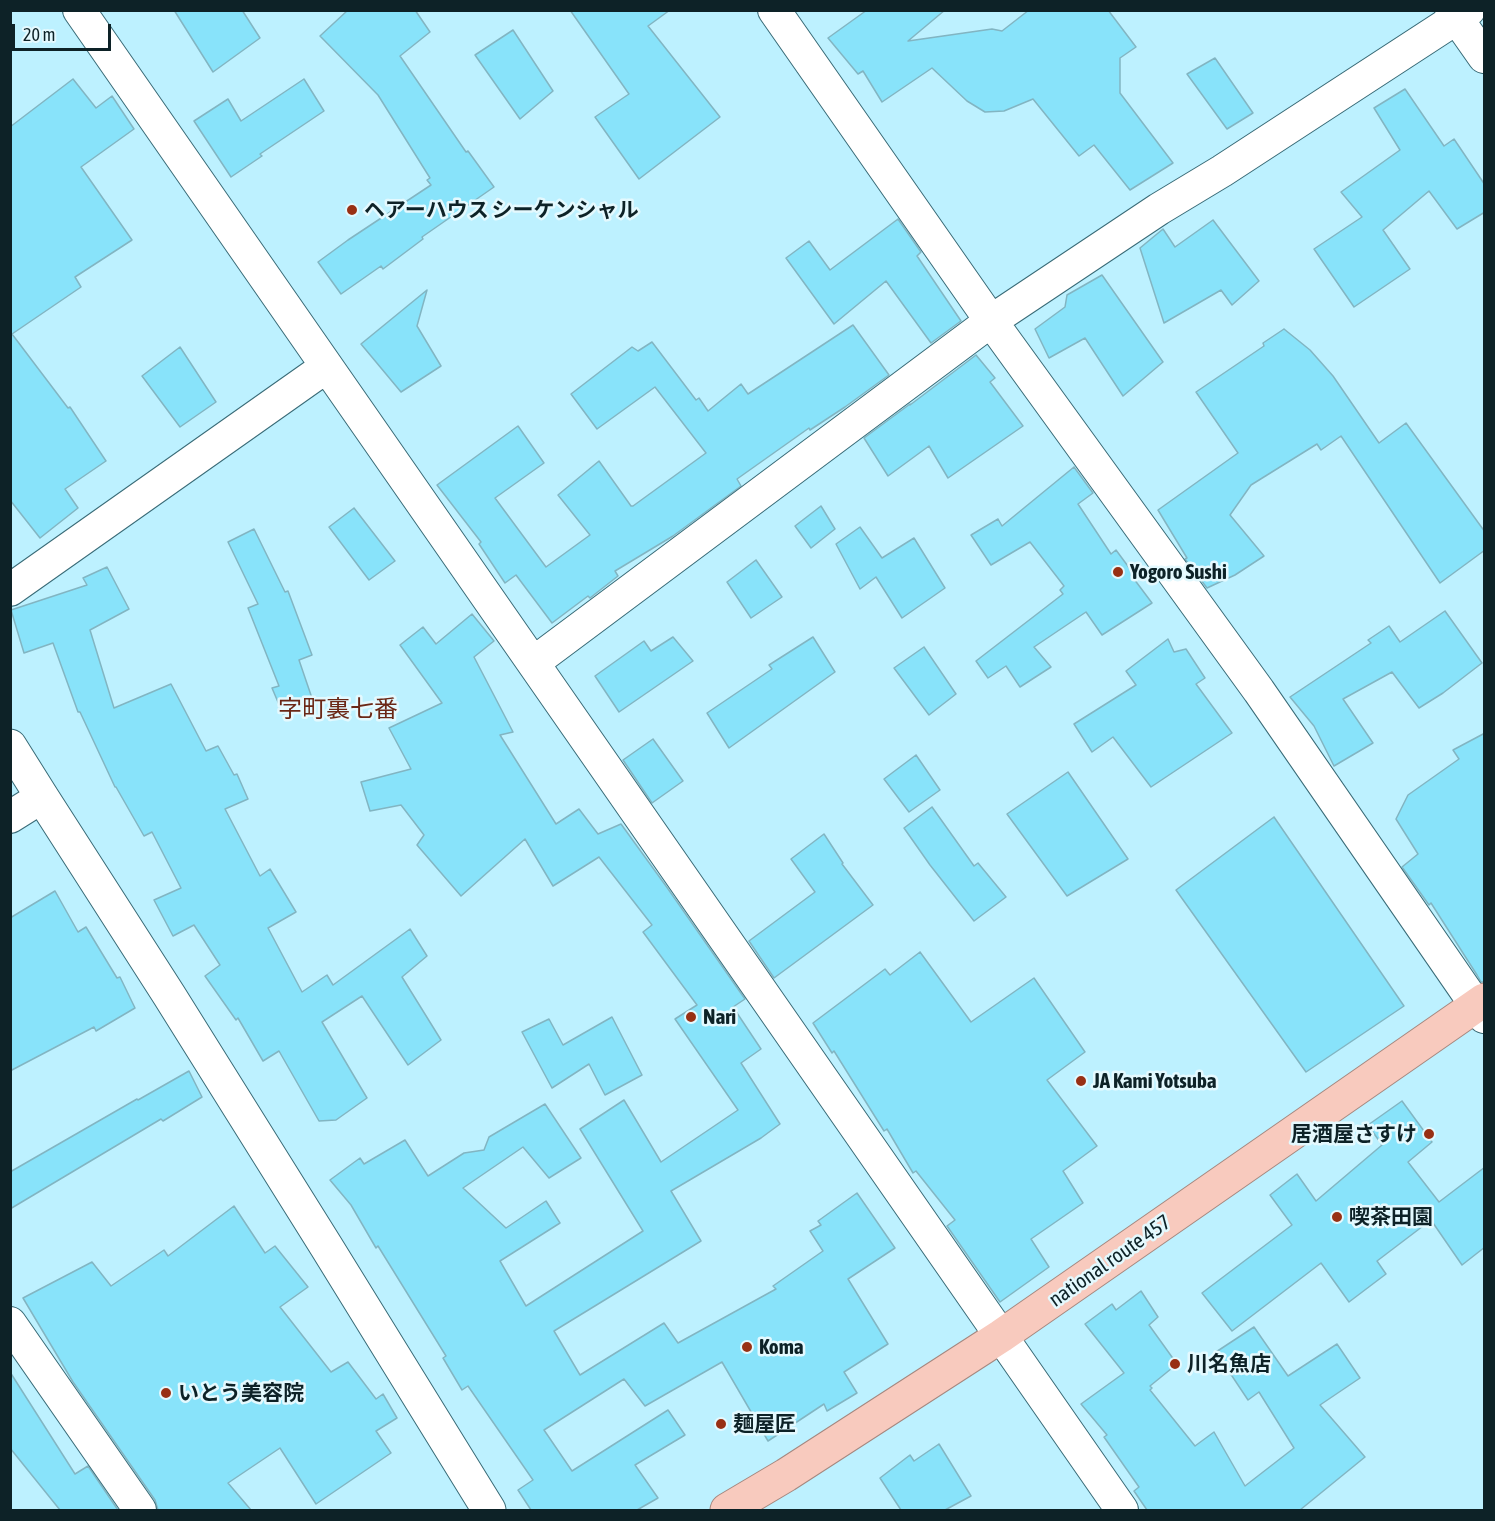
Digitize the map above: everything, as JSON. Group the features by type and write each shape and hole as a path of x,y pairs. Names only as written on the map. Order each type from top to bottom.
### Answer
{"highway":[{"name":"national route 457","path":"727,1510 786,1475 1001,1336 1482,1008"}],"street":[{"path":"79,10 1122,1510"},
{"path":"774,10 991,321 1259,691 1482,1008"},
{"path":"533,663 991,321 1459,13 1485,57"},
{"path":"10,590 326,367"},
{"path":"10,746 276,1165 489,1510"},
{"path":"10,817 42,797"},
{"path":"10,1323 140,1510"}],"building":[{"path":"174,10 242,10 260,38 213,72"},
{"path":"348,10 415,10 430,32 400,56 466,152 468,151 494,187 422,237 423,239 383,269 381,266 341,294 318,262 431,185 427,180 430,178 378,95 320,36"},
{"path":"570,10 670,10 648,26 720,117 639,179 595,117 629,94"},
{"path":"867,10 945,10 908,41 992,29 1002,31 1029,10 1108,10 1136,47 1120,58 1120,93 1173,163 1130,190 1094,145 1079,156 1033,99 1004,111 985,112 967,101 932,68 882,102 863,71 858,74 828,38"},
{"path":"513,30 553,91 520,119 475,55"},
{"path":"1215,58 1253,113 1227,129 1187,74"},
{"path":"73,79 96,108 112,96 134,129 81,167 132,240 75,277 81,287 12,334 68,408 70,407 106,461 65,489 78,508 40,538 10,500 10,127"},
{"path":"304,79 324,111 260,154 262,156 231,177 194,121 228,99 241,121"},
{"path":"1405,89 1444,146 1454,139 1485,185 1485,212 1457,229 1429,191 1383,230 1410,269 1354,307 1314,249 1362,217 1341,192 1400,150 1374,108"},
{"path":"898,219 921,252 917,256 961,321 931,343 886,281 834,324 786,258 809,241 830,270"},
{"path":"1213,220 1259,281 1232,305 1221,290 1164,323 1140,248 1163,229 1175,247"},
{"path":"1102,275 1163,362 1123,396 1085,338 1049,358 1035,329 1065,307 1067,295"},
{"path":"427,290 417,326 441,366 401,392 361,344"},
{"path":"853,325 889,375 737,479 741,486 673,536 615,571 618,576 552,623 516,575 505,583 479,544 481,542 437,485 518,426 544,463 495,498 546,567 590,535 558,495 599,461 633,506 706,453 655,387 597,429 571,394 632,347 638,351 652,342 696,400 699,398 708,411 741,384 748,394"},
{"path":"1284,329 1310,350 1333,376 1379,443 1406,423 1485,532 1485,550 1440,583 1341,436 1321,450 1317,444 1251,485 1230,515 1264,556 1235,575 1207,588 1185,559 1187,558 1158,510 1238,453 1196,392 1264,346 1263,343"},
{"path":"180,347 216,402 180,427 142,376"},
{"path":"976,355 995,378 990,382 1023,426 948,478 929,446 888,476 864,438"},
{"path":"1074,467 1093,493 1078,504 1111,554 1116,550 1152,603 1102,635 1086,612 1034,647 1051,667 1020,687 1006,666 988,678 976,661 1063,594 1060,590 1064,586 1030,542 991,565 971,535 998,519 1002,526"},
{"path":"821,506 835,529 811,548 795,526"},
{"path":"354,508 395,561 369,580 329,527"},
{"path":"860,527 882,558 914,538 945,588 902,618 876,577 860,589 836,544"},
{"path":"254,529 285,592 288,591 312,655 299,660 314,704 283,714 272,688 279,686 248,608 258,604 228,542"},
{"path":"756,560 782,597 751,618 727,582"},
{"path":"107,567 129,609 90,630 114,708 171,684 206,751 218,746 234,775 237,774 248,799 225,809 260,876 270,869 296,912 268,928 302,992 327,975 333,985 410,929 427,956 402,977 441,1040 408,1065 362,996 322,1022 367,1098 336,1120 319,1121 279,1051 263,1061 238,1018 236,1020 205,976 220,965 194,925 173,936 154,900 181,888 152,832 144,836 115,787 78,712 53,643 24,653 11,610 87,585 83,578"},
{"path":"1445,611 1482,663 1419,708 1392,672 1343,699 1373,743 1334,766 1314,726 1290,697 1371,643 1368,640 1389,626 1400,642"},
{"path":"472,614 494,641 474,657 513,732 500,735 556,824 579,809 598,834 621,824 666,886 745,999 733,1007 761,1049 741,1063 780,1124 761,1138 671,1191 701,1241 554,1331 580,1375 664,1323 678,1343 776,1289 773,1286 823,1251 810,1231 821,1225 818,1221 857,1193 895,1248 848,1279 888,1344 844,1372 857,1393 827,1411 824,1404 768,1441 722,1362 645,1406 624,1379 544,1430 572,1471 668,1410 685,1435 635,1465 658,1498 637,1510 531,1510 518,1490 533,1480 468,1386 462,1390 443,1358 446,1356 378,1246 376,1248 351,1205 330,1180 360,1158 364,1164 405,1140 428,1176 464,1153 484,1150 489,1137 545,1104 581,1158 549,1178 523,1147 463,1188 506,1228 546,1201 560,1223 500,1261 526,1306 643,1231 580,1129 624,1100 661,1162 738,1110 675,1019 697,1005 643,932 652,925 599,857 553,886 525,839 461,896 417,845 424,835 401,805 370,811 361,782 411,769 389,728 442,703 400,645 423,627 436,644"},
{"path":"673,637 693,661 619,712 595,676 644,641 651,651"},
{"path":"813,637 835,672 729,748 707,713 772,669 769,665"},
{"path":"1168,639 1174,652 1186,649 1205,678 1196,684 1232,733 1151,787 1113,737 1092,752 1074,724 1136,685 1126,671"},
{"path":"924,647 956,694 929,715 894,668"},
{"path":"1485,733 1485,982 1481,982 1431,903 1429,905 1402,867 1418,854 1396,819 1408,795 1459,759 1453,750"},
{"path":"653,739 683,781 652,803 623,760"},
{"path":"916,755 940,790 909,812 884,779"},
{"path":"1068,772 1128,859 1067,896 1007,814"},
{"path":"932,807 974,866 978,863 1006,897 974,921 904,828"},
{"path":"1274,817 1404,1006 1306,1072 1176,890"},
{"path":"824,834 842,864 873,905 774,978 749,941 815,892 791,859"},
{"path":"55,891 78,932 86,927 117,978 120,977 135,1008 96,1031 94,1027 10,1071 10,918"},
{"path":"920,952 971,1022 1034,978 1085,1052 1047,1080 1097,1146 1063,1171 1083,1203 1031,1239 1049,1267 1000,1302 947,1226 955,1220 916,1171 913,1173 887,1129 884,1131 834,1051 832,1053 813,1023 885,969 890,975"},
{"path":"612,1017 642,1075 605,1095 589,1064 552,1088 522,1032 549,1019 563,1045"},
{"path":"189,1071 202,1097 10,1209 10,1172"},
{"path":"1402,1101 1432,1142 1408,1162 1439,1202 1485,1167 1485,1247 1462,1265 1431,1220 1377,1261 1386,1274 1349,1302 1321,1263 1232,1331 1202,1293 1292,1225 1270,1195 1297,1174 1316,1201 1382,1145 1368,1125"},
{"path":"234,1206 265,1253 275,1246 308,1287 280,1307 331,1372 348,1362 376,1399 383,1394 397,1418 376,1431 391,1453 316,1504 280,1448 228,1483 251,1510 158,1510 155,1500 73,1382 23,1298 92,1262 111,1286 164,1250 168,1256"},
{"path":"1141,1291 1158,1317 1149,1325 1177,1364 1150,1386 1152,1388 1150,1390 1195,1446 1214,1432 1245,1486 1294,1448 1259,1392 1248,1400 1216,1352 1254,1327 1288,1376 1337,1344 1360,1378 1320,1405 1365,1457 1300,1510 1147,1510 1134,1491 1139,1487 1104,1437 1107,1435 1081,1404 1124,1373 1085,1324 1112,1304 1116,1310"},
{"path":"10,1372 75,1474 88,1466 118,1510 60,1510 10,1448"},
{"path":"939,1444 971,1496 945,1510 901,1510 880,1478 910,1455 914,1461"}],"place":[{"name":"ヘアーハウス シーケンシャル","path":"352,210"},
{"name":"Yogoro Sushi","path":"1118,572"},
{"name":"Nari","path":"691,1017"},
{"name":"JA Kami Yotsuba","path":"1081,1081"},
{"name":"居酒屋さすけ","path":"1429,1134"},
{"name":"喫茶田園","path":"1337,1217"},
{"name":"Koma","path":"747,1347"},
{"name":"川名魚店","path":"1175,1364"},
{"name":"いとう美容院","path":"166,1393"},
{"name":"麺屋匠","path":"721,1424"}],"district":[{"name":"字町裏七番","path":"338,709"}]}
